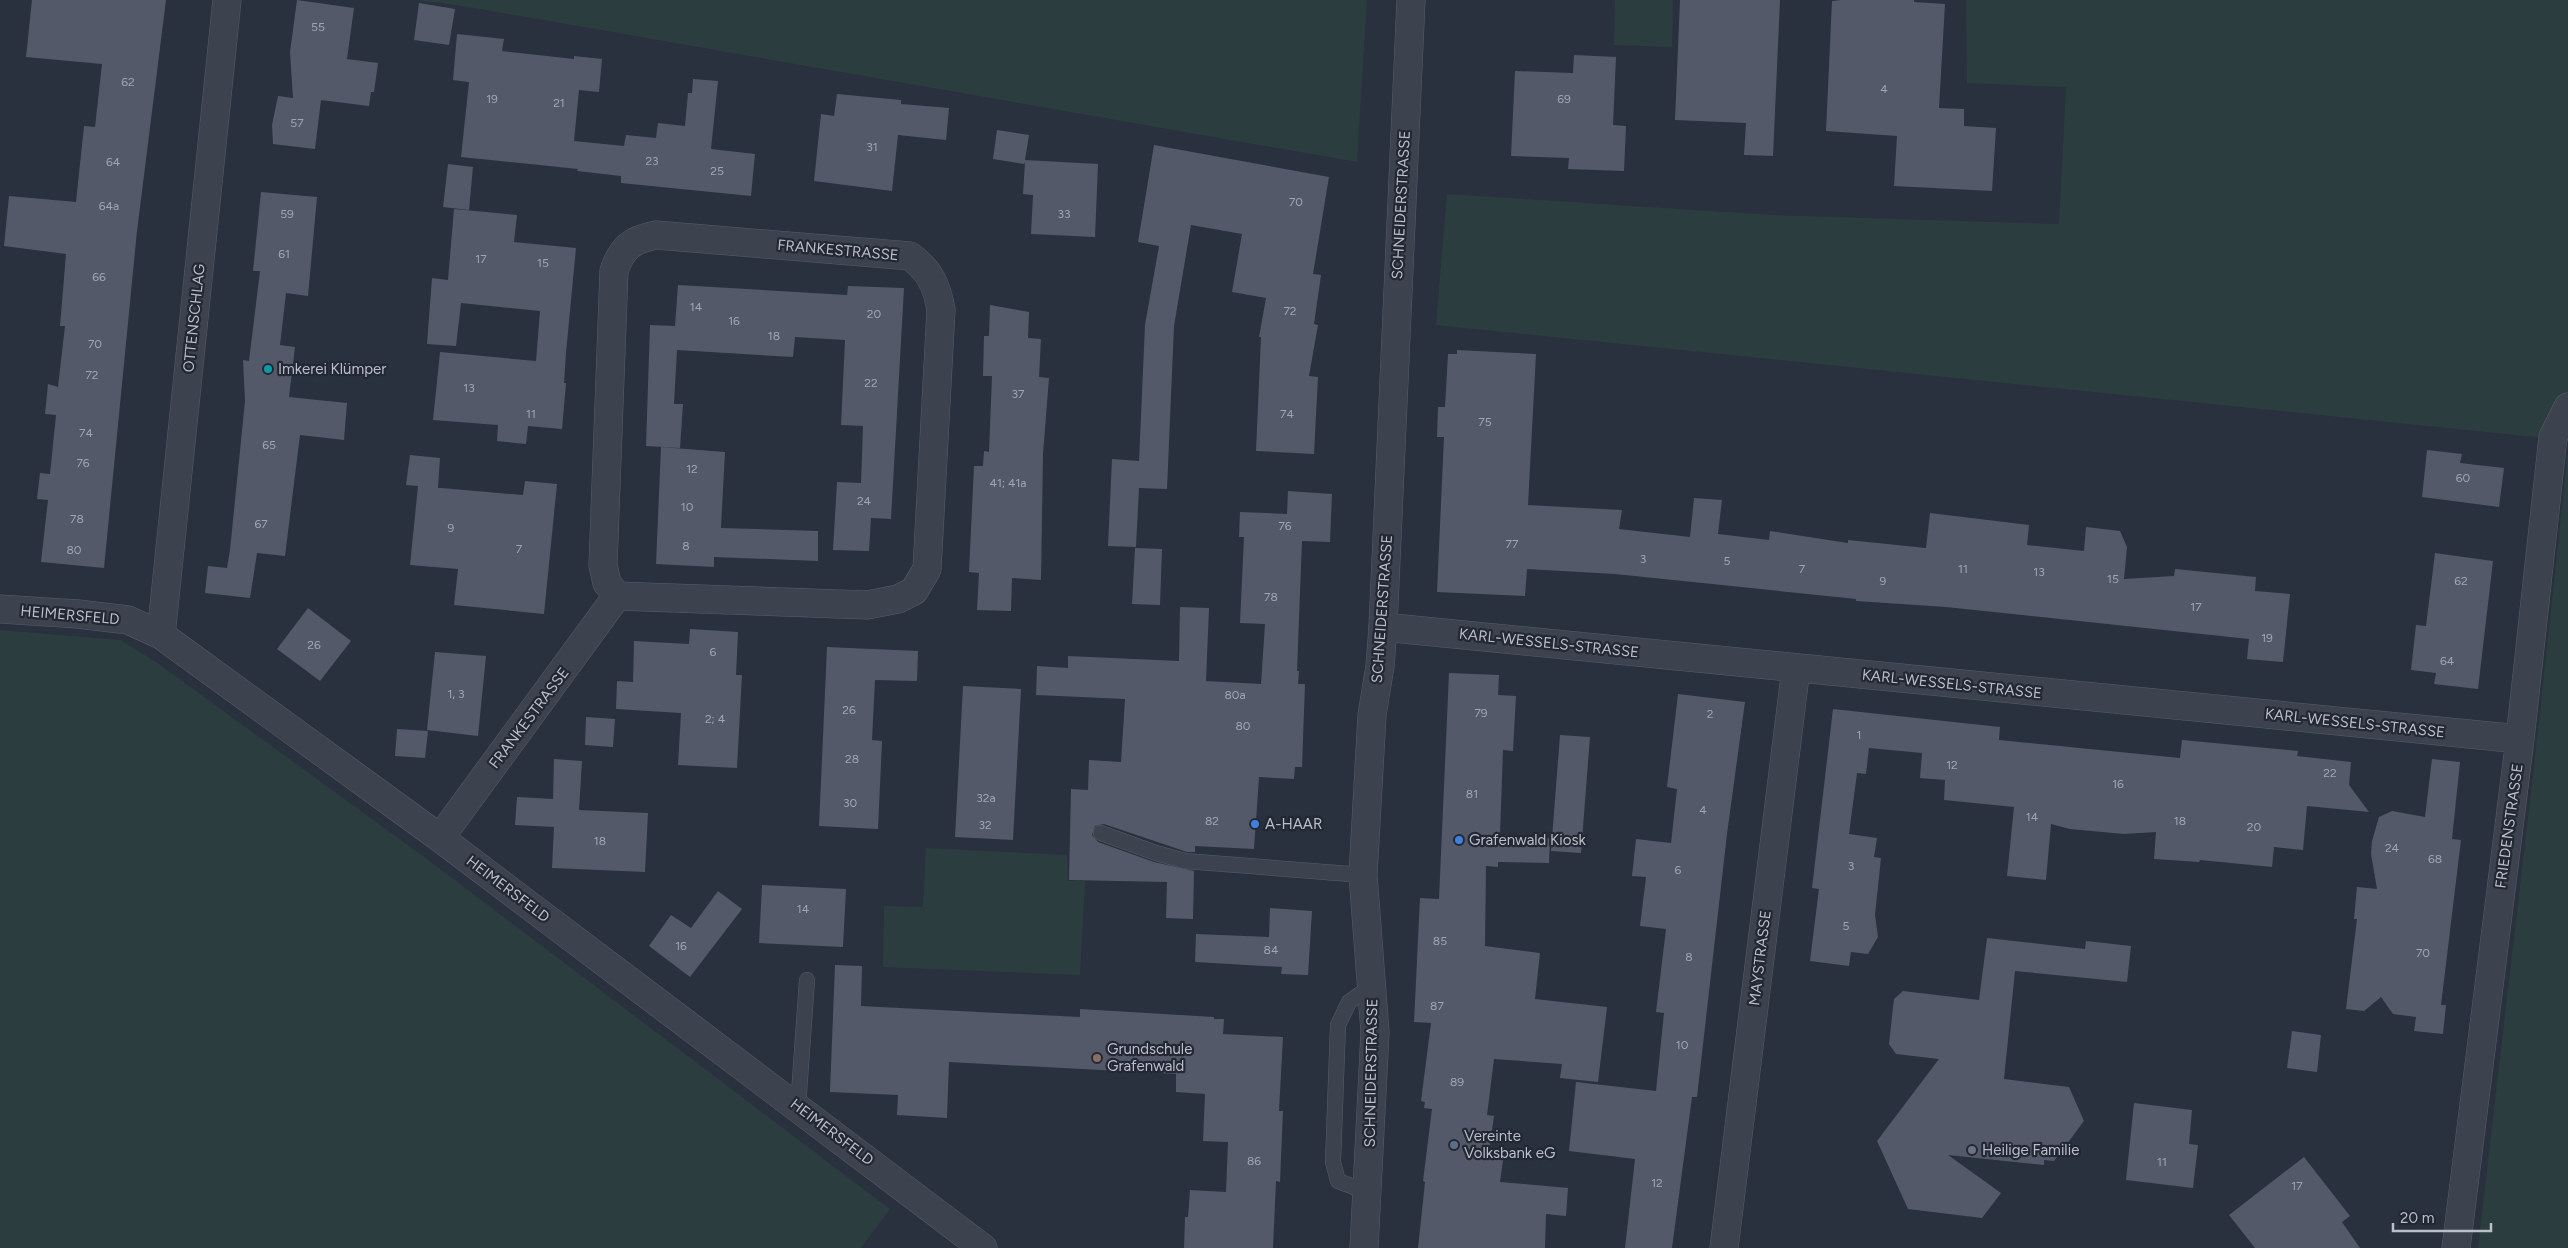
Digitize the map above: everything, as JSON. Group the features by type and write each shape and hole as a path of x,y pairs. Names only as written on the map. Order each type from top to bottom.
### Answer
{"street":[{"name":"OTTENSCHLAG","path":"161,635 227,0"},
{"name":"SCHNEIDERSTRASSE","path":"1364,1248 1375,1032 1373,985 1363,875 1372,714 1380,666 1383,627 1411,0"},
{"name":"FRANKESTRASSE","path":"656,235 910,256 924,266 934,280 941,310 926,569 914,591 898,599 867,604 617,596 607,583 603,565 614,271 619,256 630,244 656,235"},
{"name":"FRIEDENSTRASSE","path":"2456,1248 2520,739 2553,438 2568,407"},
{"name":"FRANKESTRASSE","path":"440,838 617,596"},
{"name":"HEIMERSFELD","path":"0,609 78,614 128,620 161,635 440,838 983,1248"},
{"name":"KARL-WESSELS-STRASSE","path":"1383,627 2520,739"},
{"name":"MAYSTRASSE","path":"1724,1248 1796,668"}],"lane":[{"path":"1101,833 1156,853 1185,861 1363,875"},
{"path":"798,1107 807,980"},
{"path":"1367,1192 1338,1181 1333,1162 1338,1025 1349,1002 1373,985"}],"shaded area":[{"path":"416,0 1367,0 1357,162 463,6"},
{"path":"1615,0 1673,0 1672,47 1614,45"},
{"path":"1966,0 2568,0 2568,443 2535,437 1436,325 1447,194 1774,215 2059,224 2066,87 1967,83"},
{"path":"2568,450 2568,1248 2478,1248 2538,731"},
{"path":"0,630 120,640 156,662 427,859 890,1209 861,1248 0,1248"},
{"path":"926,848 1067,855 1068,881 1085,881 1080,975 883,967 884,906 923,907"}],"building":[{"path":"32,0 166,0 137,231 104,568 41,562 48,500 37,499 40,473 50,474 56,415 45,414 48,384 58,387 65,326 60,326 66,254 4,246 9,196 76,202 84,126 95,127 102,64 26,57"},
{"path":"297,0 354,8 347,59 378,63 374,92 371,92 369,106 321,100 315,149 273,144 272,125 278,96 293,98 290,52"},
{"path":"1680,0 1780,0 1773,156 1744,155 1746,123 1675,120"},
{"path":"1914,0 1914,2 1945,4 1939,108 1964,109 1964,126 1996,128 1992,191 1894,186 1897,136 1826,131 1832,1"},
{"path":"419,3 455,9 449,45 414,40"},
{"path":"457,34 504,39 502,51 574,59 574,56 602,59 599,92 579,90 574,141 624,146 626,135 656,138 658,123 685,126 688,93 692,93 693,79 718,81 711,149 755,154 751,196 621,183 621,176 577,171 578,169 461,157 469,82 453,80"},
{"path":"1574,55 1616,57 1613,125 1626,126 1624,171 1568,169 1569,158 1511,156 1515,71 1573,73"},
{"path":"837,94 901,100 901,104 949,108 946,140 898,135 892,191 814,181 821,114 834,116"},
{"path":"997,130 1029,135 1025,160 1098,164 1095,237 1031,234 1033,195 1023,194 1025,162 1024,164 993,159"},
{"path":"1154,145 1329,177 1313,274 1321,275 1314,324 1318,325 1309,376 1318,377 1314,454 1256,451 1261,337 1259,337 1266,298 1232,292 1242,234 1191,225 1174,326 1167,489 1139,488 1136,547 1108,546 1112,459 1139,461 1145,325 1159,246 1138,242"},
{"path":"448,164 473,167 469,210 443,207"},
{"path":"261,192 317,197 308,296 286,293 280,345 295,347 289,397 347,403 344,440 300,435 285,556 257,553 250,598 205,593 208,566 227,568 230,550 245,401 243,360 249,361 260,271 253,271"},
{"path":"454,209 517,215 514,242 576,248 566,353 564,383 566,383 562,429 528,426 526,444 497,441 498,425 433,420 440,352 536,361 540,311 461,303 456,346 427,344 432,278 448,280"},
{"path":"678,285 847,295 848,286 904,288 891,519 871,518 869,551 833,550 837,482 861,483 863,426 841,425 845,340 795,337 793,357 677,350 674,404 683,404 680,448 646,446 650,325 675,326"},
{"path":"990,305 1029,312 1028,338 1041,339 1039,377 1049,378 1043,454 1041,580 1012,578 1011,611 977,610 979,573 969,572 974,466 983,466 984,451 989,452 992,376 983,376 984,336 989,336"},
{"path":"1457,350 1536,354 1528,505 1622,510 1619,529 1690,537 1694,498 1722,500 1718,534 1769,540 1770,531 1848,543 1848,540 1926,548 1930,513 2029,525 2027,545 2084,551 2086,527 2120,531 2127,547 2124,579 2174,576 2175,569 2256,577 2255,591 2290,594 2283,662 2247,659 2249,639 1946,607 1856,601 1856,599 1615,574 1527,569 1525,596 1437,592 1444,437 1437,437 1438,407 1445,407 1448,354 1457,354"},
{"path":"661,447 725,452 721,528 818,531 818,561 714,557 714,567 656,564"},
{"path":"2427,450 2462,454 2460,463 2504,468 2499,507 2422,497"},
{"path":"410,455 440,458 438,488 523,495 525,481 557,484 544,614 454,605 458,569 410,565 418,486 406,485"},
{"path":"1288,491 1332,494 1330,542 1302,541 1297,671 1299,671 1298,684 1305,684 1302,767 1295,767 1294,779 1259,777 1254,849 1195,846 1195,852 1187,852 1104,824 1095,826 1092,835 1098,842 1154,862 1194,871 1193,919 1166,918 1167,882 1069,880 1071,789 1088,790 1089,760 1121,762 1125,699 1036,695 1037,666 1068,668 1068,656 1179,661 1180,607 1209,608 1206,681 1261,684 1265,624 1240,623 1244,537 1239,537 1240,512 1287,514"},
{"path":"1135,548 1162,549 1160,605 1132,604"},
{"path":"2435,553 2493,561 2478,689 2434,684 2436,673 2411,670 2416,625 2426,626"},
{"path":"308,608 351,641 320,681 277,649"},
{"path":"690,629 738,632 736,675 742,675 737,768 678,765 681,713 616,709 617,681 633,682 634,641 689,644"},
{"path":"827,647 918,651 917,681 875,680 872,740 882,741 878,829 819,826"},
{"path":"435,652 486,656 478,736 427,730"},
{"path":"1449,673 1499,675 1498,695 1516,696 1513,751 1503,750 1500,835 1550,838 1549,863 1498,862 1498,867 1486,866 1485,946 1540,953 1535,999 1607,1007 1598,1082 1560,1078 1562,1064 1494,1059 1487,1115 1494,1116 1489,1151 1504,1153 1500,1182 1568,1188 1566,1216 1546,1214 1545,1248 1418,1248 1425,1182 1423,1181 1432,1109 1424,1108 1425,1102 1421,1101 1431,1023 1414,1022 1420,898 1439,899"},
{"path":"963,686 1021,689 1013,840 955,837"},
{"path":"1678,694 1745,702 1727,834 1697,1097 1692,1097 1672,1248 1625,1248 1635,1159 1569,1151 1576,1082 1656,1091 1664,1013 1656,1012 1666,929 1640,926 1646,877 1632,876 1636,839 1671,843 1677,789 1667,787"},
{"path":"1833,709 2000,727 1999,740 2180,758 2182,740 2298,751 2297,756 2351,762 2349,785 2369,812 2307,806 2303,850 2274,847 2272,867 2200,860 2199,862 2154,859 2156,832 2124,834 2070,829 2051,824 2046,880 2007,876 2014,807 1944,800 1945,780 1920,778 1922,753 1869,748 1866,774 1857,773 1849,834 1877,838 1874,857 1881,858 1875,915 1878,937 1868,954 1851,952 1849,966 1810,961 1819,889 1812,888"},
{"path":"586,717 615,719 613,747 585,745"},
{"path":"397,729 428,731 425,758 395,756"},
{"path":"1560,735 1590,737 1581,853 1551,851"},
{"path":"554,759 582,761 579,810 648,813 645,872 552,868 554,827 515,825 517,797 553,799"},
{"path":"2432,759 2460,762 2452,839 2461,840 2441,1005 2446,1005 2443,1034 2414,1031 2416,1017 2393,1014 2381,997 2364,1011 2346,1009 2357,919 2354,919 2357,887 2377,889 2371,854 2372,841 2379,817 2392,811 2425,817"},
{"path":"762,885 846,889 843,947 759,943"},
{"path":"718,891 742,909 690,977 649,946 671,915 691,928"},
{"path":"1270,908 1312,911 1308,975 1281,974 1282,967 1195,962 1196,934 1269,937"},
{"path":"1987,938 2085,949 2086,941 2131,946 2127,982 2015,971 2004,1079 2069,1087 2084,1121 2054,1161 2044,1160 2044,1165 1948,1155 2001,1193 1982,1218 1908,1209 1877,1141 1939,1059 1896,1054 1889,1044 1894,999 1903,991 1979,1000"},
{"path":"835,965 862,966 861,1006 1080,1017 1080,1009 1214,1017 1214,1019 1224,1019 1223,1034 1283,1037 1279,1111 1283,1111 1280,1182 1276,1181 1273,1248 1184,1248 1185,1217 1188,1217 1190,1190 1226,1192 1228,1142 1203,1141 1205,1094 1176,1092 1176,1074 949,1062 947,1118 897,1115 898,1095 830,1092"},
{"path":"2292,1031 2321,1035 2317,1072 2287,1068"},
{"path":"2134,1103 2192,1110 2189,1144 2198,1145 2193,1188 2126,1180"},
{"path":"2304,1157 2350,1216 2342,1222 2360,1248 2255,1248 2229,1215"}],"place":[{"name":"Imkerei Klümper","path":"268,369"},
{"name":"A-HAAR","path":"1255,824"},
{"name":"Grafenwald Kiosk","path":"1459,840"},
{"name":"Grundschule Grafenwald","path":"1097,1058"},
{"name":"Vereinte Volksbank eG","path":"1454,1145"},
{"name":"Heilige Familie","path":"1972,1150"}]}
